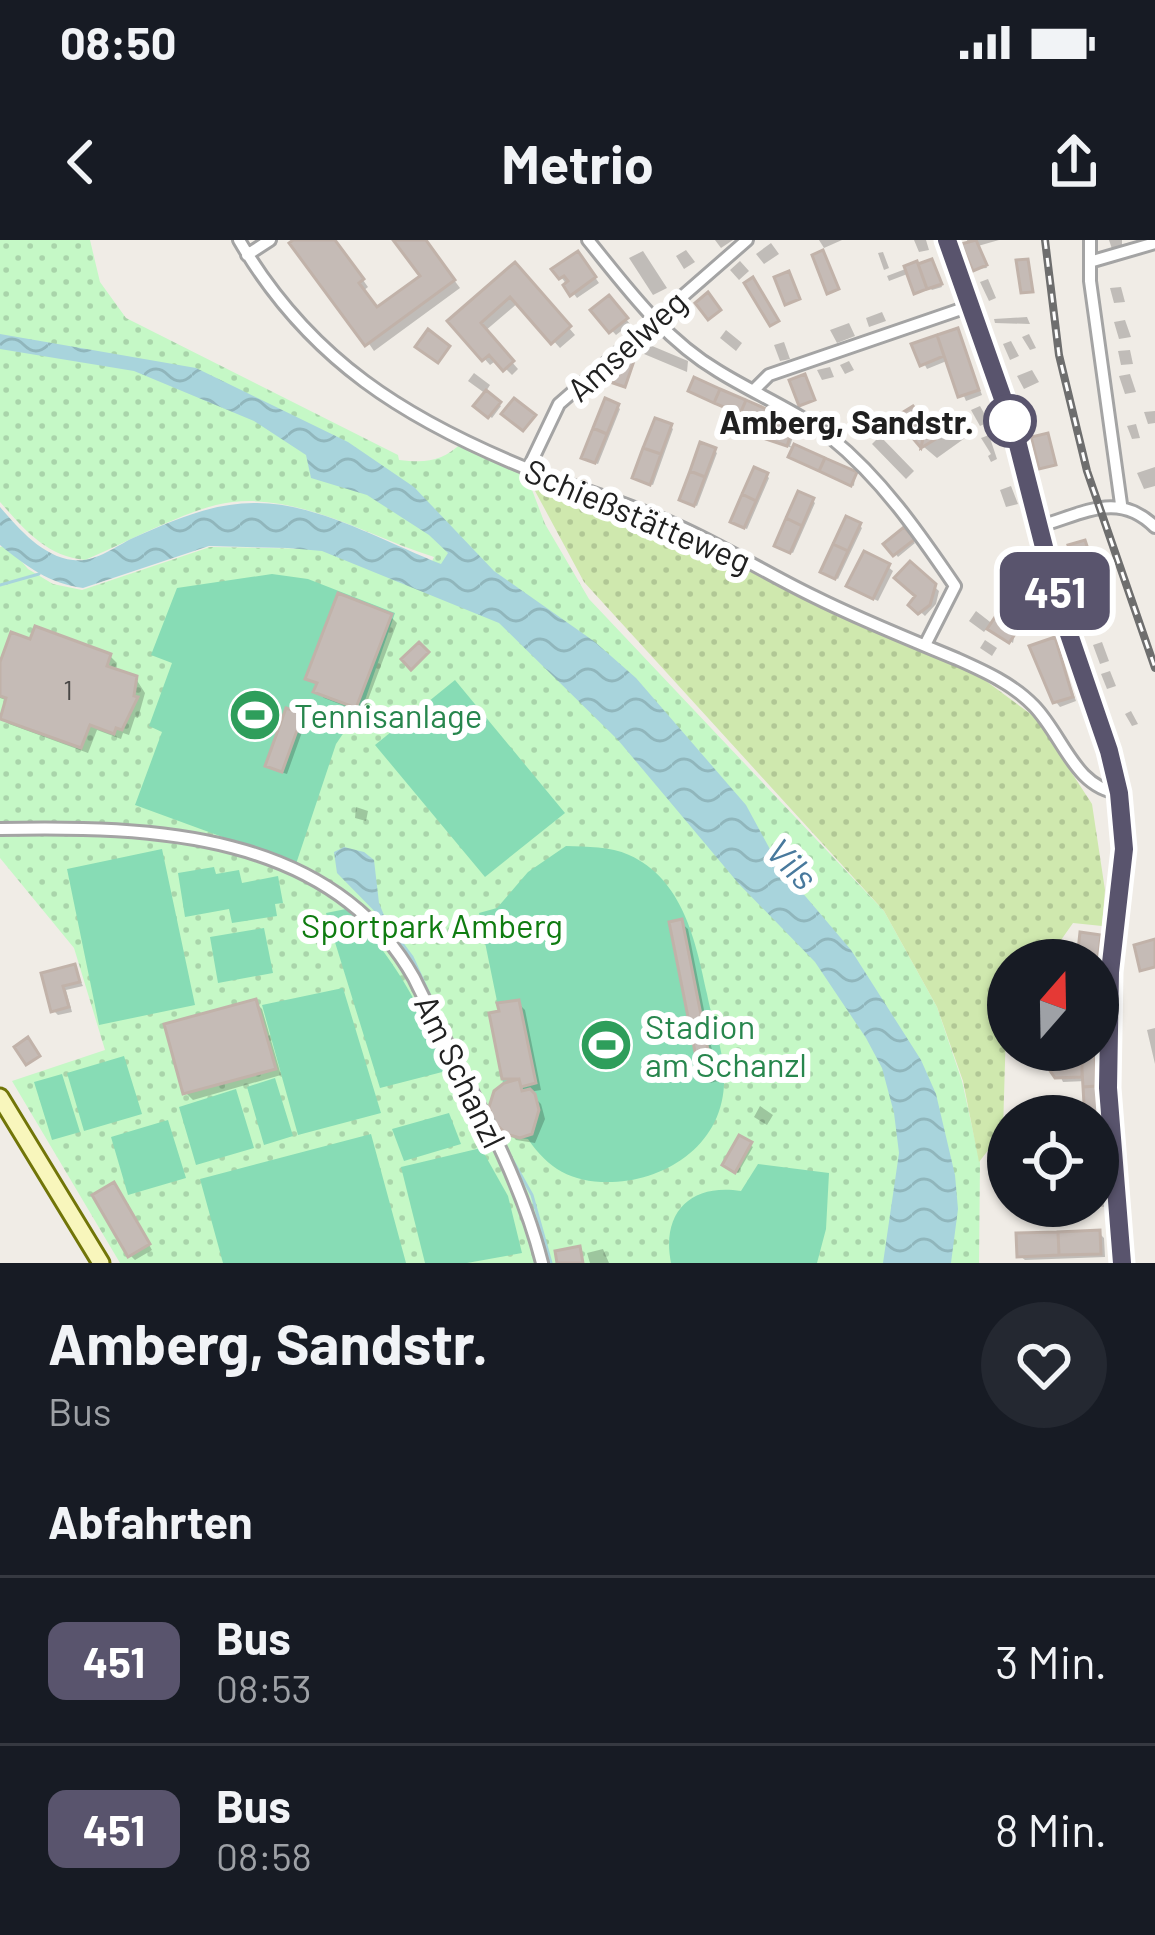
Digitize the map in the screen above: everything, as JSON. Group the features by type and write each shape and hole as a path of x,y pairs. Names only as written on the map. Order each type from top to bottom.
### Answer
{"main road":[{"path":"946,240 1015,433 1073,653 1109,751 1119,793 1124,849 1110,972 1108,1088 1122,1263"},
{"path":"0,1097 101,1263"}],"street":[{"name":"Schießstätteweg","path":"239,240 312,338 388,400 528,469 675,524 813,596 1008,685 1033,704 1085,780 1102,791 1119,793"},
{"path":"248,255 270,240"},
{"path":"588,240 652,320 717,371 827,435 898,508 955,586 925,645"},
{"name":"Amselweg","path":"528,469 559,404 747,240"},
{"path":"1090,240 1090,281 1121,504"},
{"path":"1093,261 1155,243"},
{"path":"755,389 769,375 970,306"},
{"path":"1040,526 1121,504 1155,525"},
{"name":"Am Schanzl","path":"0,830 93,828 181,835 309,874 368,914 406,963 513,1175 530,1213 542,1263"}],"green space":[{"name":"Sportpark Amberg","path":"0,240 90,240 100,282 126,318 398,455 399,460 433,460 463,442 526,474 545,524 589,599 884,911 937,1007 962,1081 980,1163 979,1263 120,1263 12,1081 105,1050 74,948 0,858 0,547 8,545 28,569 53,584 82,590 210,547 321,549 419,589 434,557 300,508 244,501 185,515 85,560 37,540 0,502"},
{"path":"527,476 688,537 849,621 978,675 1036,718 1092,804 1105,890 1102,926 1073,923 1062,939 987,939 987,1071 1005,1071 1004,1095 987,1095 987,1152 979,1162 963,1081 937,1007 884,911 584,582"},
{"name":"Tennisanlage","path":"272,574 308,579 395,613 364,703 336,744 296,864 135,805 162,732 149,726 172,663 151,655 177,588"},
{"path":"455,680 565,813 485,877 375,745"},
{"name":"Stadion am Schanzl","path":"566,846 622,852 647,866 675,896 692,933 722,1055 722,1098 705,1137 674,1164 634,1179 598,1182 574,1177 544,1159 528,1139 512,1137 490,1116 494,1091 503,1083 489,1013 499,1011 479,913 497,908 528,872"},
{"path":"162,849 195,1005 99,1025 67,869"},
{"path":"214,867 216,874 239,870 242,883 278,876 283,903 275,904 277,916 232,923 229,909 185,917 178,873"},
{"path":"346,909 393,965 450,1070 380,1088 326,913"},
{"path":"264,928 273,973 218,983 210,937"},
{"path":"343,988 381,1113 298,1135 262,1005"},
{"path":"124,1056 142,1114 84,1131 67,1073"},
{"path":"62,1074 80,1132 52,1140 34,1082"},
{"path":"275,1078 293,1136 264,1145 247,1087"},
{"path":"236,1089 254,1148 196,1165 179,1107"},
{"path":"449,1113 461,1144 404,1161 392,1129"},
{"path":"168,1120 186,1178 128,1195 111,1137"},
{"path":"371,1134 406,1263 223,1263 200,1179"},
{"path":"481,1148 508,1196 522,1253 467,1263 425,1263 401,1167"},
{"path":"758,1164 829,1173 826,1229 817,1263 671,1263 671,1229 684,1205 708,1192 741,1191"}],"water":[{"path":"0,334 196,368 348,442 414,487 494,571 595,642 636,678 746,805 778,864 851,950 921,1060 936,1094 955,1175 958,1209 951,1263 883,1263 899,1153 894,1113 882,1068 815,962 739,884 618,740 499,623 322,551 288,548 209,546 83,588 71,586 39,573 0,545 0,507 41,547 73,560 97,557 193,514 257,503 327,516 441,564 448,553 367,495 311,478 306,455 254,421 134,371 0,349"},
{"path":"344,847 374,860 379,903 388,925 337,873 334,852"}],"building":[{"path":"335,240 364,279 359,283 377,307 420,276 393,240 426,240 455,280 365,346 289,243"},
{"path":"976,240 987,265 973,271 961,244"},
{"path":"823,250 839,289 827,294 812,255"},
{"path":"578,251 596,277 570,296 563,285 568,281 551,269"},
{"path":"932,259 942,284 927,289 918,264"},
{"path":"1028,259 1033,292 1021,293 1016,260"},
{"path":"917,261 927,289 914,294 904,266"},
{"path":"515,262 571,326 551,344 510,297 481,323 514,361 503,371 489,355 482,361 447,321"},
{"path":"789,271 800,299 785,305 774,277"},
{"path":"753,277 779,321 770,326 744,283"},
{"path":"708,292 721,310 708,320 695,303"},
{"path":"609,295 628,318 609,333 590,310"},
{"path":"958,328 979,390 958,397 937,335"},
{"path":"428,329 450,346 438,363 415,347"},
{"path":"937,335 944,356 920,366 911,344"},
{"path":"623,354 635,358 625,387 613,383"},
{"path":"805,374 815,400 799,406 789,380"},
{"path":"694,377 720,389 714,403 688,391"},
{"path":"720,389 746,400 740,414 714,403"},
{"path":"486,390 501,402 488,418 473,406"},
{"path":"514,398 536,415 523,431 501,414"},
{"path":"605,398 619,404 607,434 593,428"},
{"path":"746,400 773,412 766,426 740,414"},
{"path":"913,406 926,423 921,448 895,417"},
{"path":"945,410 957,426 921,448 926,423"},
{"path":"775,416 795,423 787,446 766,439"},
{"path":"655,418 672,424 661,454 643,448"},
{"path":"593,428 607,434 595,463 581,458"},
{"path":"1048,433 1056,465 1039,469 1031,437"},
{"path":"700,442 716,448 705,477 690,471"},
{"path":"794,444 825,458 819,471 788,457"},
{"path":"643,448 661,454 650,485 632,478"},
{"path":"825,458 857,472 851,486 819,471"},
{"path":"754,467 768,473 756,501 742,494"},
{"path":"690,471 705,477 694,506 679,500"},
{"path":"798,491 814,498 802,526 786,518"},
{"path":"742,494 756,501 744,528 730,522"},
{"path":"846,516 861,523 848,551 833,544"},
{"path":"786,518 802,526 790,553 774,546"},
{"path":"904,527 915,539 893,556 883,544"},
{"path":"1085,540 1100,586 1068,596 1062,574 1077,569 1068,545"},
{"path":"833,544 848,551 835,579 820,572"},
{"path":"864,551 890,564 873,599 846,586"},
{"path":"910,561 936,584 930,605 918,614 908,605 915,596 894,578"},
{"path":"338,593 392,614 356,708 313,692 317,683 305,679"},
{"path":"995,617 1017,631 1009,643 987,629"},
{"path":"35,626 111,654 107,666 137,676 134,696 138,697 122,730 116,728 114,734 90,725 81,748 0,719 6,698 0,696 0,662 11,632 30,639"},
{"path":"1055,637 1073,697 1053,703 1029,646"},
{"path":"419,642 429,652 411,670 401,659"},
{"path":"286,708 303,714 282,772 265,766"},
{"path":"682,919 713,1075 700,1077 669,922"},
{"path":"1080,932 1101,935 1101,939 1079,939"},
{"path":"1155,939 1155,967 1140,971 1134,945"},
{"path":"75,964 80,982 63,986 69,1007 51,1012 41,973"},
{"path":"256,999 276,1069 183,1094 164,1024"},
{"path":"519,1000 536,1083 521,1087 519,1079 502,1079 489,1013 499,1011 497,1003"},
{"path":"28,1037 40,1056 26,1065 14,1047"},
{"path":"1050,1071 1082,1071 1082,1077 1055,1078"},
{"path":"1082,1071 1096,1071 1096,1086 1083,1087"},
{"path":"519,1079 522,1091 530,1089 535,1094 539,1110 532,1134 520,1138 506,1134 494,1122 489,1107 494,1091"},
{"path":"1096,1086 1097,1095 1083,1095 1083,1087"},
{"path":"739,1135 752,1142 735,1173 722,1165"},
{"path":"114,1182 150,1244 128,1257 92,1195"},
{"path":"1100,1230 1101,1254 1059,1255 1058,1232"},
{"path":"1058,1232 1059,1255 1017,1257 1016,1233"},
{"path":"580,1246 583,1263 557,1263 555,1251"}],"waterway":[{"path":"0,585 39,574"},
{"path":"388,925 412,957 442,1022"},
{"path":"503,1143 532,1195 551,1263"}],"railway":[{"path":"1045,240 1059,355 1087,471 1155,668"}],"bus line":[{"name":"451","path":"947,240 1015,433 1058,602 1119,793 1124,849 1110,972 1108,1088 1122,1263"}],"place":[{"name":"Amberg, Sandstr.","path":"1010,421"},
{"name":"Tennisanlage","path":"255,715"},
{"name":"Stadion am Schanzl","path":"606,1045"}],"water label":[{"name":"Vils","path":"793,863"}]}
